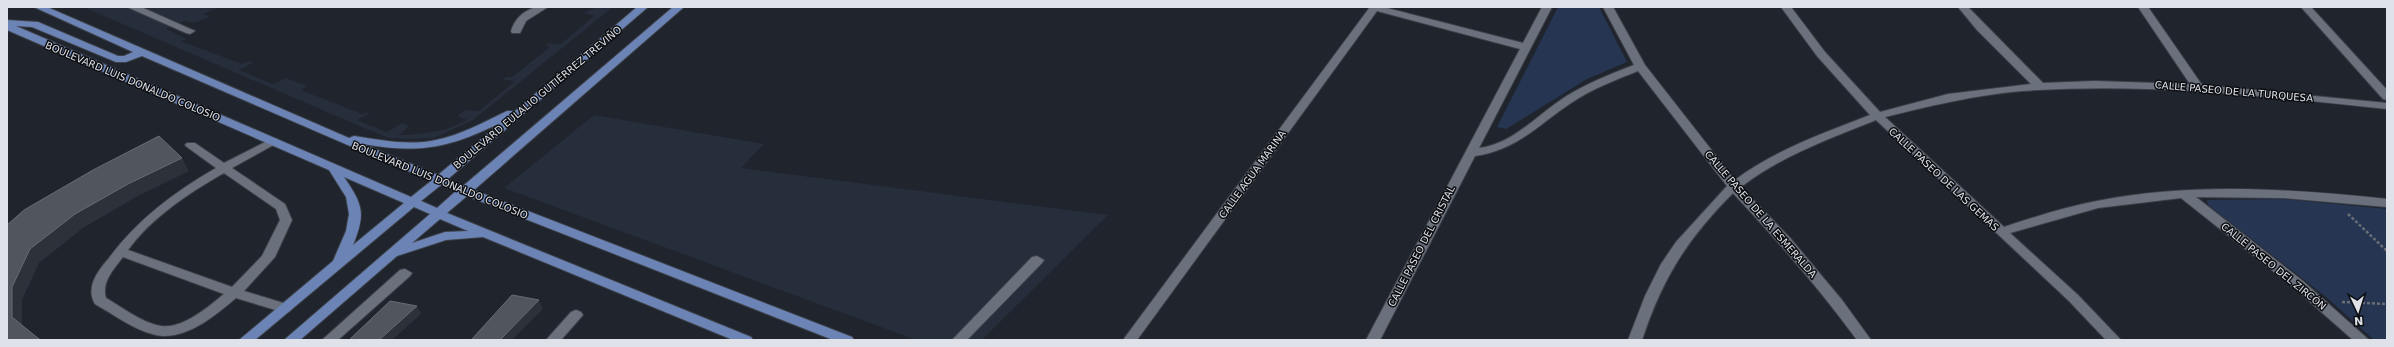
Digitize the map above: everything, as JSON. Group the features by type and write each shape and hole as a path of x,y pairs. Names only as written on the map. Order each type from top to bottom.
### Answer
{"main road":[{"name":"BOULEVARD LUIS DONALDO COLOSIO","path":"42,7 329,134 439,180 847,340"},
{"name":"BOULEVARD EULALIO GUTIÉRREZ TREVIÑO","path":"246,340 439,180 643,7"},
{"path":"291,340 679,7"},
{"path":"7,25 34,24 116,59 126,59 142,52"},
{"name":"BOULEVARD LUIS DONALDO COLOSIO","path":"7,25 486,234 746,340"},
{"path":"329,134 393,146 433,146 465,136 527,106"},
{"path":"334,168 342,184 352,197 355,208 351,232 338,264"},
{"path":"385,258 407,248 445,236 486,234"}],"street":[{"path":"132,7 190,31"},
{"path":"516,31 517,23 522,18 543,7"},
{"path":"1375,7 1526,47"},
{"name":"CALLE AGUA MARINA","path":"1130,340 1375,7"},
{"name":"CALLE PASEO DEL CRISTAL","path":"1373,340 1547,7"},
{"name":"CALLE PASEO DE LA ESMERALDA","path":"1608,7 1619,30 1640,66 1734,186 1786,242 1837,303 1864,340"},
{"name":"CALLE PASEO DE LAS GEMAS","path":"1786,7 1822,58 1876,114 2114,340"},
{"path":"1963,7 1981,28 2040,86"},
{"path":"2143,7 2197,86"},
{"path":"2306,7 2387,97"},
{"path":"1470,152 1502,147 1521,136 1568,101 1597,84 1640,66"},
{"name":"CALLE PASEO DE LA TURQUESA","path":"1635,340 1649,299 1674,254 1734,186 1778,158 1825,135 1876,114 1933,101 2040,86 2132,84 2197,86 2387,106"},
{"path":"191,145 223,168 281,207 286,220 276,245 268,258 234,293 186,326 165,331 155,330 100,301 96,293 99,282 119,251 161,206 223,168 273,141"},
{"path":"2000,232 2069,210 2113,201 2184,194 2280,193 2387,203"},
{"name":"CALLE PASEO DEL ZIRCÓN","path":"2184,194 2298,284 2362,340"},
{"path":"119,251 234,293 285,308"},
{"path":"959,340 1037,260"},
{"path":"329,340 405,273"},
{"path":"553,340 576,315"}],"path":[{"path":"2345,211 2387,251"},
{"path":"2342,307 2337,302 2387,304"}],"shaded area":[{"path":"83,7 219,7 203,14 210,17 195,23 184,21 166,29 187,39 181,41 242,64 249,61 254,62 239,70 273,84 286,78 307,86 301,90 362,114 372,112 357,120 387,132 402,123 409,126 399,135 408,135 444,130 467,120 457,116 465,110 479,111 515,81 502,80 506,77 512,77 550,47 545,46 548,43 561,44 594,16 583,13 597,7 613,7 473,120 434,138 407,139 389,138 378,134"},
{"path":"1558,7 1599,7 1627,62 1587,79 1506,129 1497,127"},
{"path":"594,115 764,144 741,168 1108,215 982,340 916,340 504,188"},
{"path":"2283,199 2387,209 2387,340 2374,340 2326,297 2208,205 2207,200"}],"building":[{"path":"159,136 182,158 128,184 75,214 30,249 12,287 12,317 42,340 7,340 7,225 24,210 93,170"},
{"path":"512,295 539,300 500,340 471,340"},
{"path":"390,301 417,306 379,340 349,340"}]}
